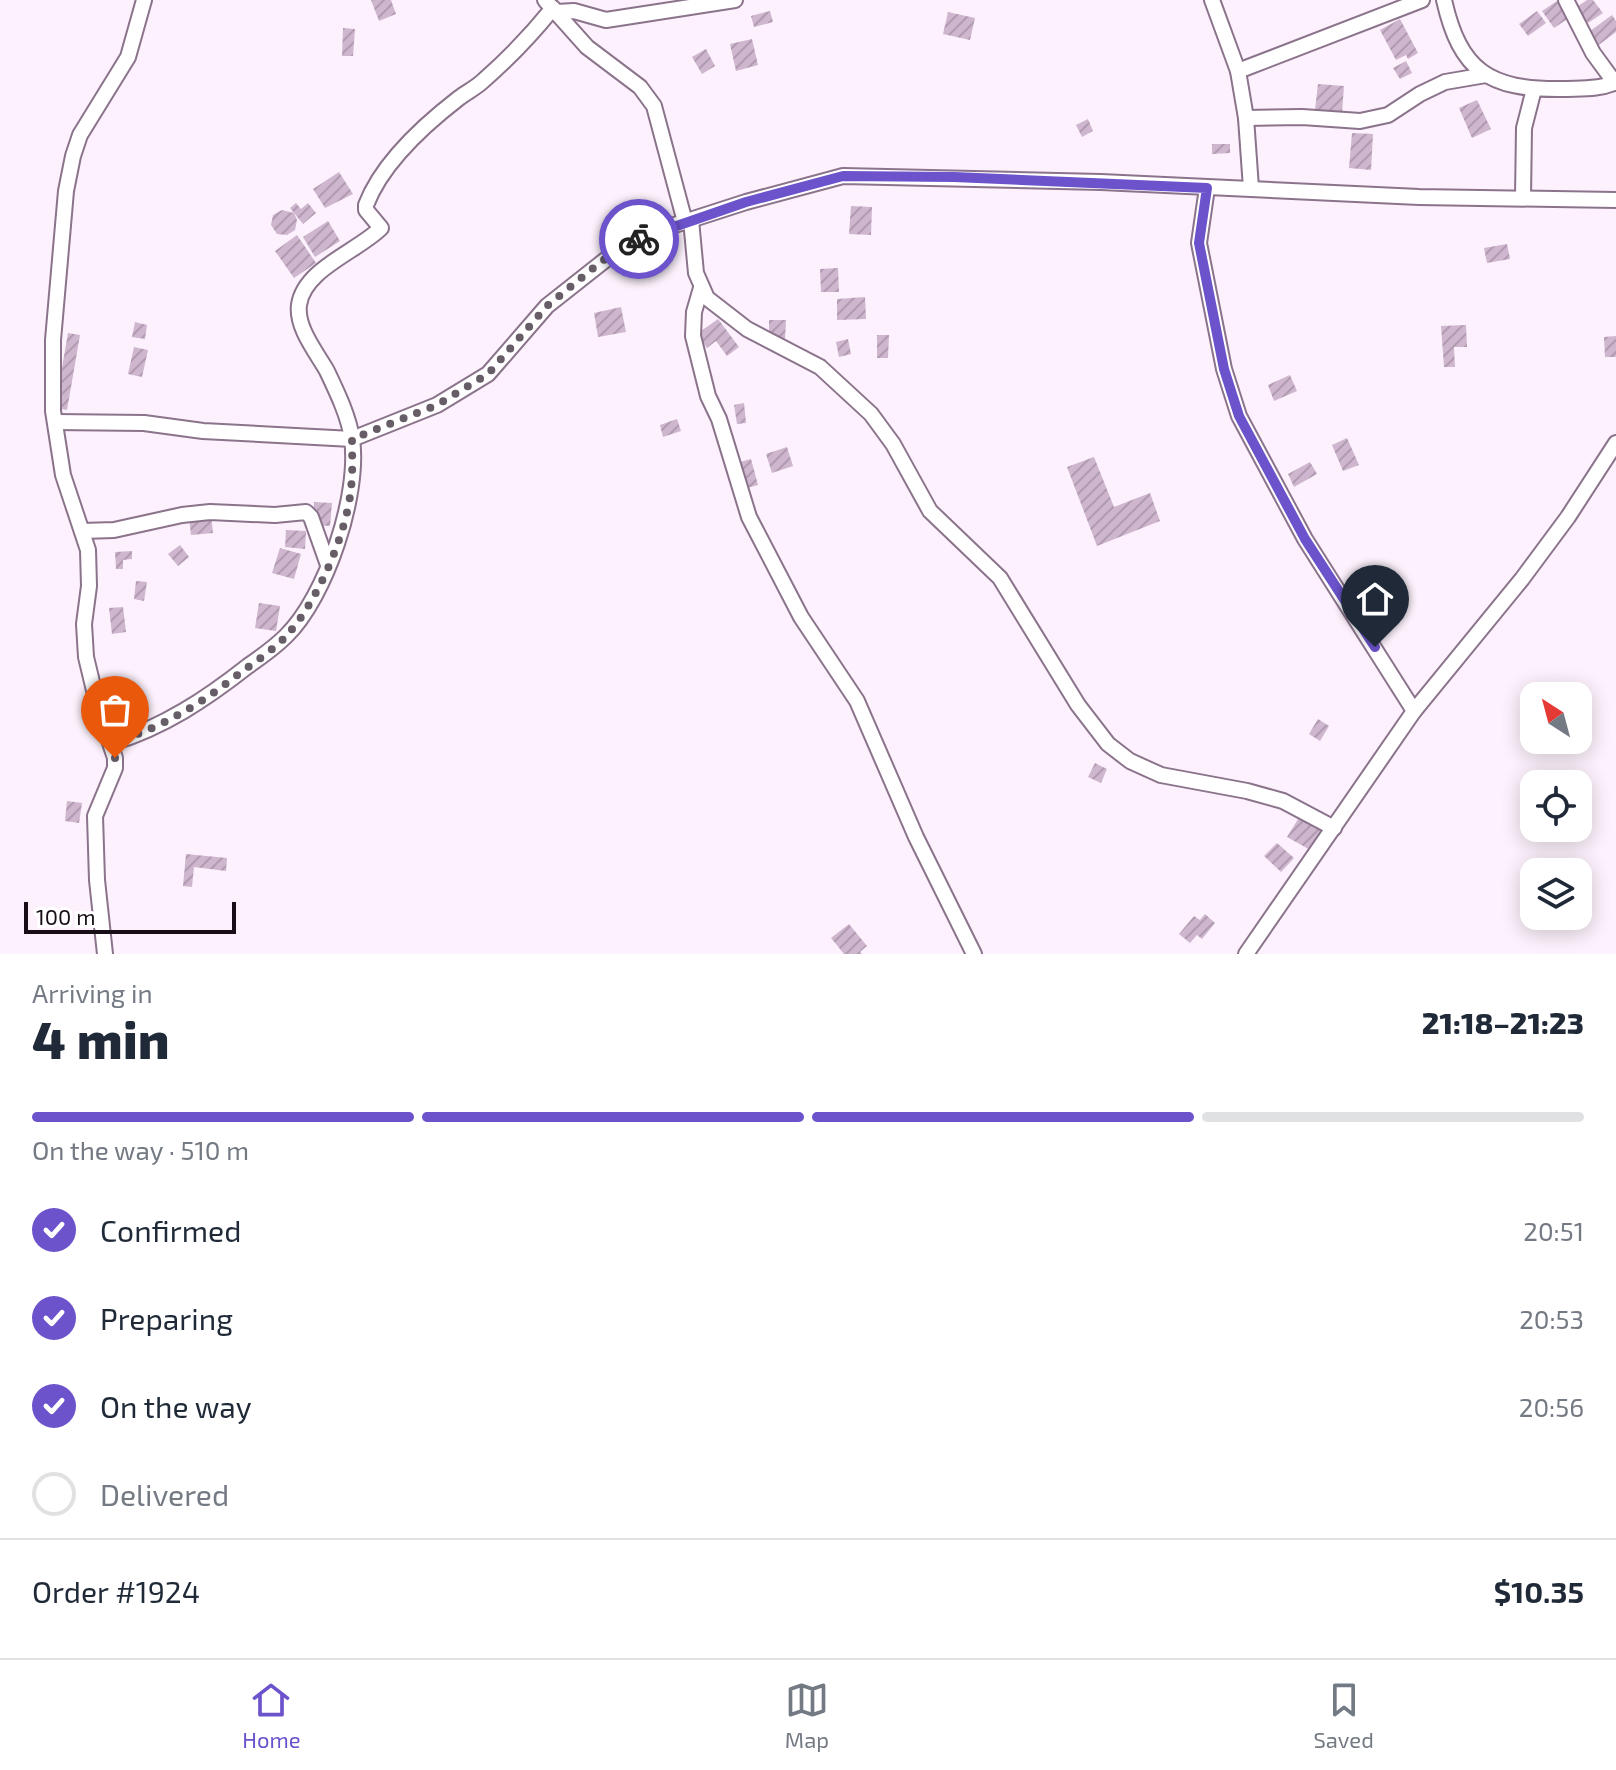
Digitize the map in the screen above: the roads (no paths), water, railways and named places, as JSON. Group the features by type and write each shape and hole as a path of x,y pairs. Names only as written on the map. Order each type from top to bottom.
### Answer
{"street":[{"path":"105,954 97,880 95,816 115,768 112,743 98,707 86,657 84,624 89,564 82,531 63,475 55,422 53,340 70,170 80,135 128,57 144,0"},
{"path":"1212,0 1238,71 1246,118 1251,188"},
{"path":"1238,71 1422,0"},
{"path":"1444,0 1458,47 1469,62 1486,75 1534,89 1605,87 1615,82 1593,53 1566,0"},
{"path":"551,7 606,20 725,1"},
{"path":"551,7 587,47 640,87 654,106 688,221 701,288 707,298 729,317 773,344 820,367 871,414 893,444 930,511 1000,578 1078,705 1108,744 1130,761 1161,775 1271,798 1306,812 1334,828"},
{"path":"112,743 187,711 211,696 287,635 306,610 345,520 351,489 352,439 336,392 302,324 299,304 304,291 335,260 381,228 366,210 366,205 385,172 436,117 483,82 537,29 551,7"},
{"path":"1246,118 1302,117 1360,121 1388,115 1445,82 1486,75"},
{"path":"1523,197 1524,128 1534,89"},
{"path":"55,422 144,423 203,431 352,439 437,405 488,374 547,306 602,261 643,237 843,176 954,177 1419,197 1616,200"},
{"path":"1207,188 1199,243 1224,369 1239,416 1305,539 1414,711"},
{"path":"701,288 694,312 693,336 708,396 719,419 749,517 801,617 857,701 916,837 974,954"},
{"path":"1246,954 1414,711 1522,579 1568,517 1616,443"},
{"path":"82,531 114,530 196,513 275,515 306,512 311,517 328,565"}]}
